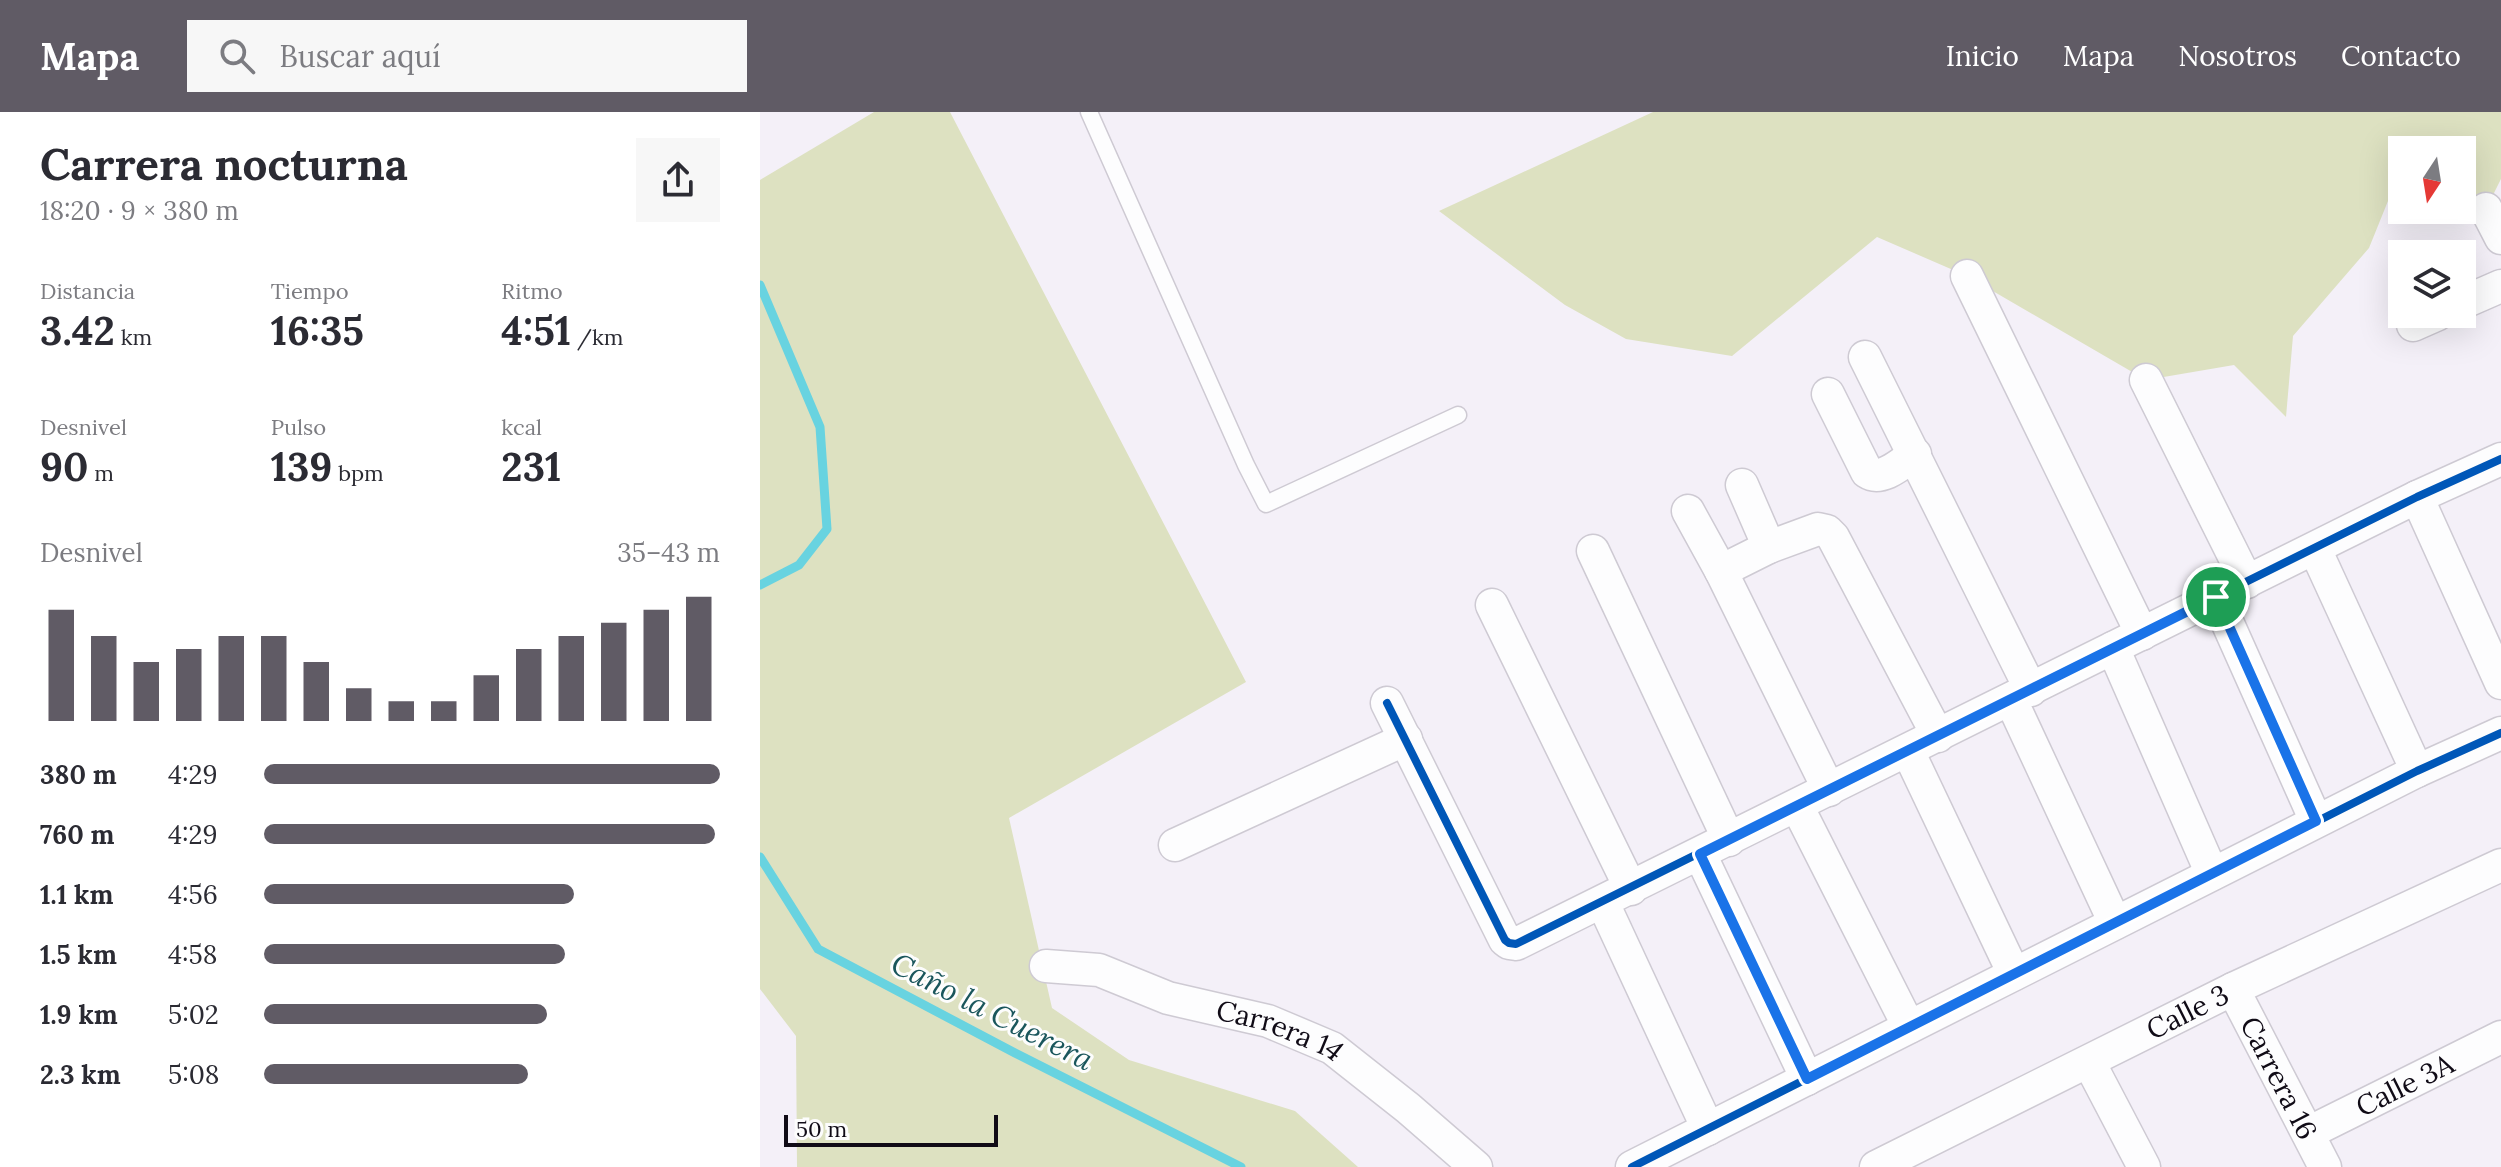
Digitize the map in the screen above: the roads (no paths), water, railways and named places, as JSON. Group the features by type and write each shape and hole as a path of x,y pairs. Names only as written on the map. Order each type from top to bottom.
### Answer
{"street":[{"path":"2486,209 2501,238"},
{"path":"1967,276 2128,641 2212,874"},
{"path":"2476,297 2501,286"},
{"path":"1865,357 1915,454 2021,695 2115,923"},
{"path":"2146,380 2247,582"},
{"path":"1828,394 1867,472 1873,476 1881,475 1915,454"},
{"path":"1387,703 1505,940 1516,944 2417,497 2501,459"},
{"path":"1742,485 1769,547"},
{"path":"2417,497 2501,683"},
{"path":"1688,511 1829,790"},
{"path":"1721,571 1769,547 1818,529 1827,531 1833,537 1938,736"},
{"path":"2315,549 2417,771"},
{"path":"1593,551 1729,840"},
{"path":"2216,597 2316,821"},
{"path":"1492,605 1617,896 1708,1129"},
{"path":"1632,1167 2316,821 2501,733"},
{"path":"1175,845 1406,739"},
{"path":"1908,751 2014,974"},
{"path":"1797,806 1909,1027"},
{"path":"1700,854 1807,1079"},
{"name":"Calle 3","path":"1876,1167 2233,989 2501,865"},
{"name":"Carrera 14","path":"1046,966 1099,970 1168,998 1268,1021 1332,1048 1476,1167"},
{"name":"Carrera 16","path":"2233,989 2325,1167"},
{"name":"Calle 3A","path":"2308,1133 2501,1037"},
{"path":"2089,1062 2144,1167"}],"lane":[{"path":"1089,112 1266,504 1458,415"}],"waterway":[{"name":"Caño la Cuerera","path":"760,285 820,427 827,529 799,565 760,585"},
{"name":"Caño la Cuerera","path":"760,857 818,949 1241,1167"}]}
